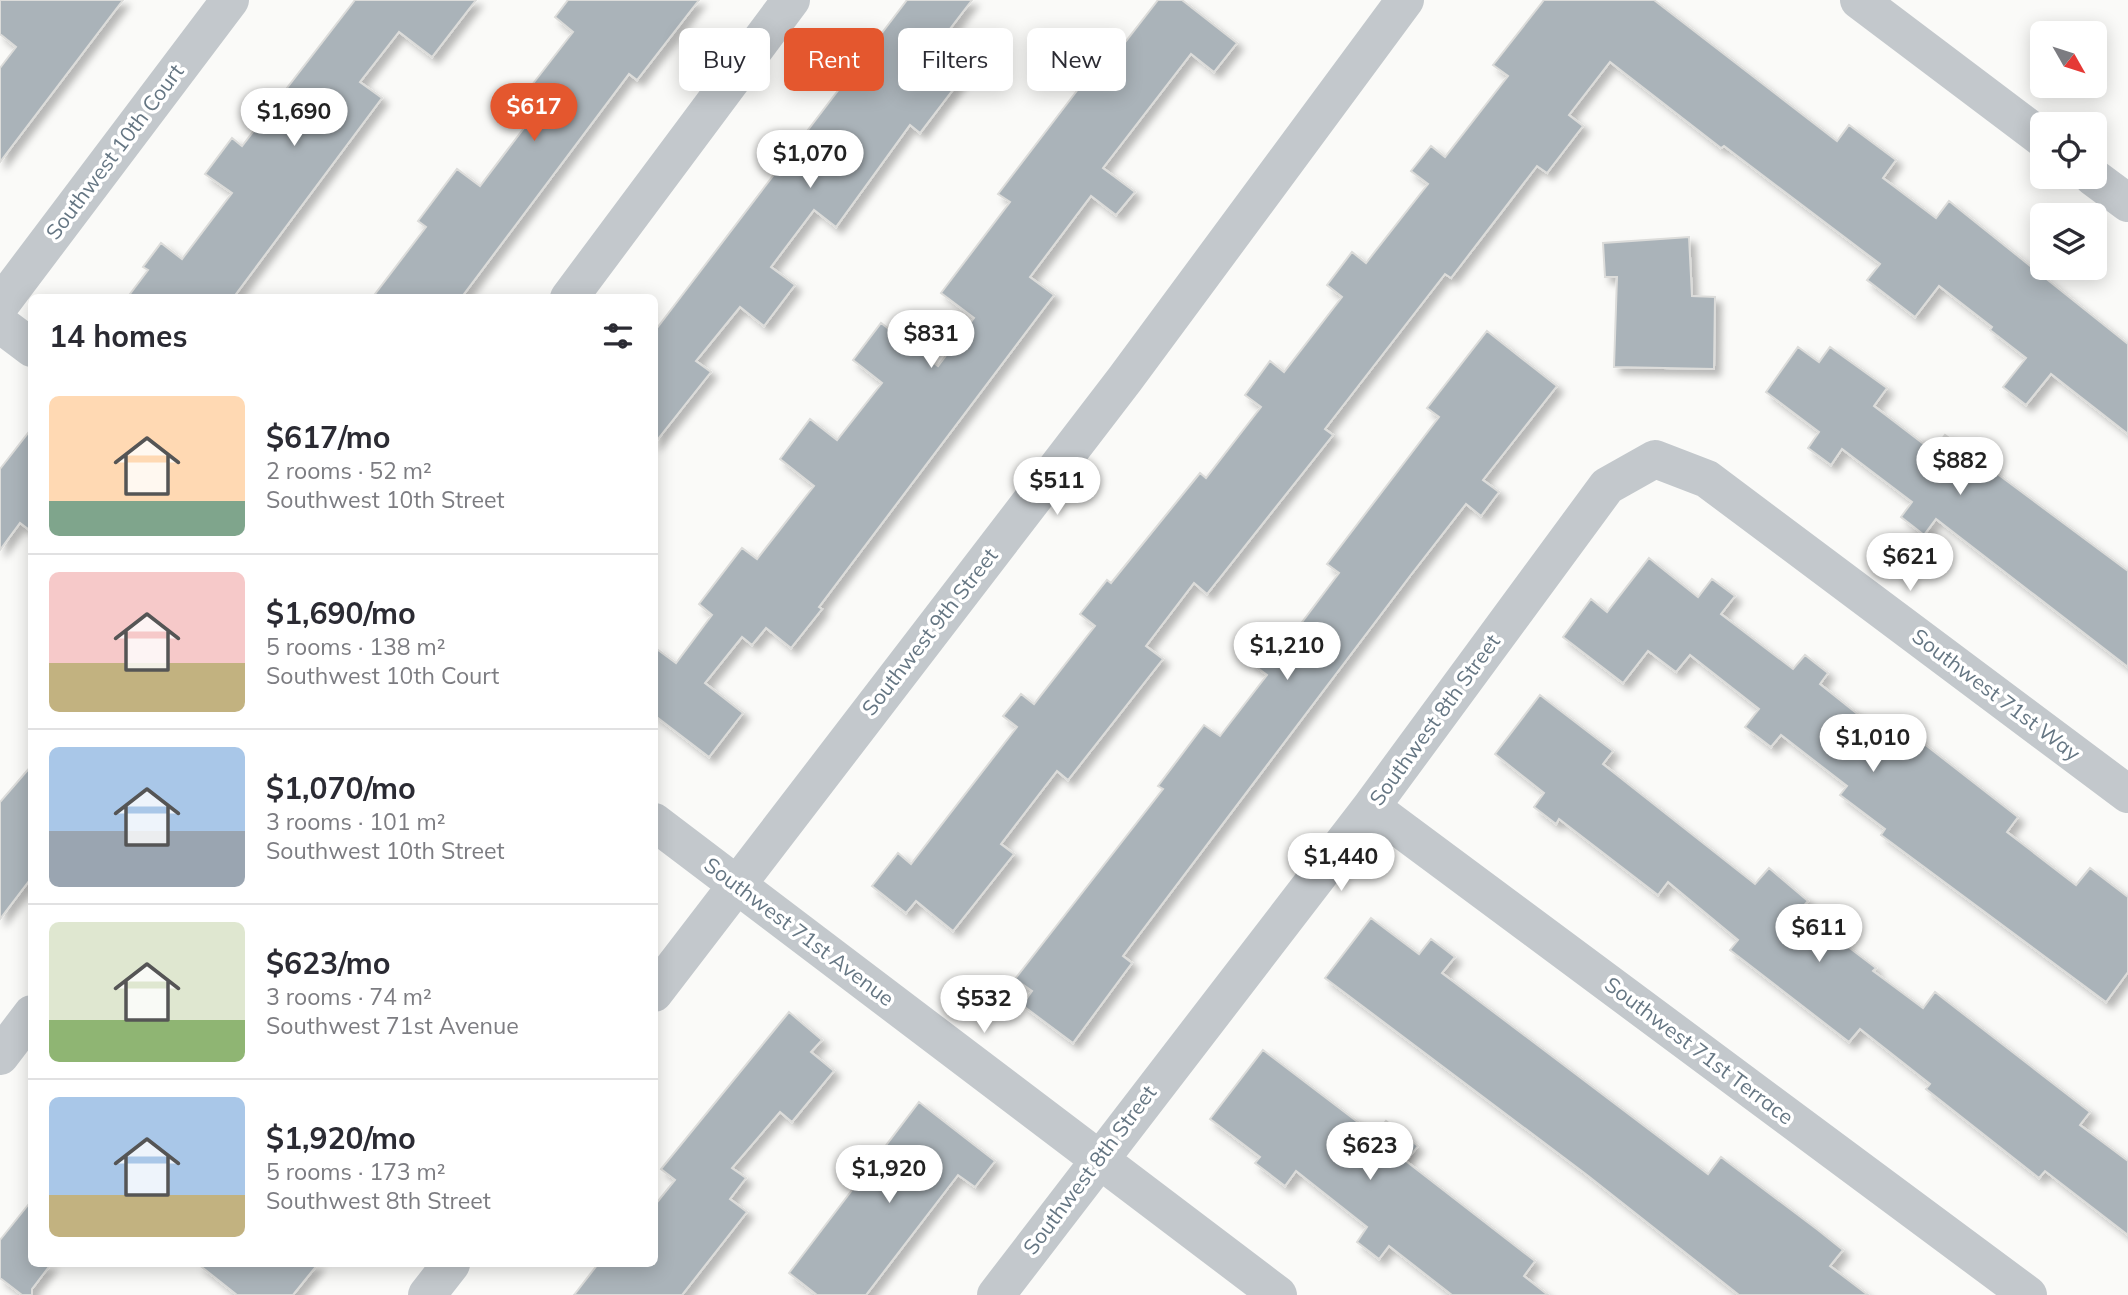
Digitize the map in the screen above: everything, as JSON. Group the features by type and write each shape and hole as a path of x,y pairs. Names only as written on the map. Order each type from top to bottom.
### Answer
{"street":[{"name":"Southwest 10th Court","path":"0,305 230,0"},
{"path":"572,294 791,0"},
{"name":"Southwest 9th Street","path":"658,988 1125,379 1405,0"},
{"path":"1859,0 2030,129"},
{"path":"2107,187 2128,203"},
{"path":"0,324 28,345"},
{"name":"Southwest 71st Way","path":"1655,459 1707,479 2128,794"},
{"name":"Southwest 8th Street","path":"996,1295 1097,1159 1371,807 1607,486 1655,459"},
{"name":"Southwest 71st Terrace","path":"1371,807 2028,1295"},
{"name":"Southwest 71st Avenue","path":"658,825 1278,1295"},
{"path":"0,1056 28,1019"},
{"path":"428,1295 449,1267"}],"building":[{"path":"0,0 123,0 0,162 0,68 16,47 0,34"},
{"path":"355,0 476,0 432,57 399,32 360,82 382,98 236,294 130,294 148,270 143,267 161,243 182,259 232,193 205,174 232,138 242,146"},
{"path":"568,0 699,0 637,80 629,74 464,294 375,294 426,227 418,221 457,169 480,186 527,124 511,112 573,32 555,17"},
{"path":"907,0 972,0 951,28 898,28 898,91 952,91 920,133 910,125 836,227 814,210 771,267 795,285 764,326 740,307 696,361 711,372 658,439 658,327 838,91 884,91 884,30"},
{"path":"1158,0 1182,0 1237,43 1214,72 1191,54 1103,168 1135,192 1116,215 1091,196 1030,277 1054,295 791,648 766,628 752,645 742,637 705,683 743,713 709,757 658,718 658,650 676,663 712,615 699,604 742,548 757,559 814,486 780,459 810,419 837,440 882,383 853,360 881,323 938,366 974,318 941,293 1010,202 998,194 1077,91 1126,91 1126,41"},
{"path":"1544,0 1654,0 1837,141 1849,125 1896,160 1883,178 1936,218 1949,201 2030,266 2030,280 2048,280 2128,344 2128,434 2051,374 2026,405 2003,387 2026,358 1990,330 1992,327 1939,286 1915,317 1867,280 1880,264 1724,146 1721,148 1610,62 1569,115 1583,126 1547,173 1537,166 1451,278 1445,274 1325,429 1333,435 1207,594 1194,583 1146,646 1163,659 1068,780 1057,771 1001,844 1014,854 953,931 916,901 906,913 872,886 898,853 911,864 1017,727 1003,716 1021,694 1034,704 1095,626 1080,614 1107,580 1111,583 1200,473 1206,478 1261,407 1245,395 1270,361 1284,372 1342,297 1327,285 1352,252 1366,263 1428,184 1411,171 1431,146 1445,157 1508,76 1493,65"},
{"path":"1689,237 1692,296 1715,297 1714,369 1614,367 1617,277 1605,277 1603,243"},
{"path":"1487,331 1557,386 1483,480 1499,492 1481,516 1466,504 1410,576 1123,956 1132,963 1073,1043 1022,1005 1032,991 1015,979 1163,789 1158,786 1204,725 1220,736 1267,675 1251,663 1278,629 1290,638 1339,573 1327,564 1439,417 1427,408"},
{"path":"1798,347 1819,362 1830,347 1887,388 1874,406 1933,451 1945,435 2128,571 2128,667 1936,519 1924,535 1901,517 1912,502 1842,449 1831,465 1808,448 1819,432 1766,392"},
{"path":"28,433 28,529 20,523 0,550 0,469"},
{"path":"1649,558 1698,597 1712,579 1735,596 1721,614 1793,669 1805,655 1828,673 1820,684 1889,739 1900,725 2018,817 2007,832 2076,885 2090,868 2128,897 2128,972 2106,1002 1881,835 1885,829 1840,795 1847,786 1781,735 1771,747 1745,727 1759,709 1690,655 1676,672 1648,651 1623,683 1563,637 1591,599 1607,612"},
{"path":"1540,695 1613,751 1603,764 1755,884 1769,868 1808,901 1800,910 1876,968 1873,971 1923,1008 1935,992 2090,1112 2080,1125 2128,1161 2128,1235 2045,1171 2039,1178 1926,1089 1930,1084 1860,1029 1849,1042 1730,950 1738,940 1668,882 1658,895 1559,819 1556,824 1534,807 1544,793 1495,754"},
{"path":"28,770 28,882 0,919 0,802"},
{"path":"1371,918 1419,954 1431,939 1455,957 1442,973 1708,1174 1721,1157 1818,1230 1843,1250 1830,1266 1868,1295 1739,1295 1587,1175 1325,978"},
{"path":"789,1012 822,1040 811,1052 834,1071 792,1122 780,1112 732,1168 746,1178 730,1199 747,1212 682,1295 574,1295 596,1267 658,1267 658,1201 675,1180 661,1169"},
{"path":"1263,1050 1375,1135 1386,1121 1418,1146 1406,1161 1535,1261 1524,1276 1548,1295 1452,1295 1389,1246 1379,1259 1357,1242 1367,1227 1296,1171 1285,1186 1255,1163 1260,1157 1210,1119"},
{"path":"919,1102 995,1161 975,1187 958,1175 866,1295 817,1295 789,1273"},
{"path":"28,1205 28,1267 49,1267 32,1289 32,1295 22,1295 0,1278 0,1240"},
{"path":"202,1267 316,1267 293,1295 237,1295"}]}
